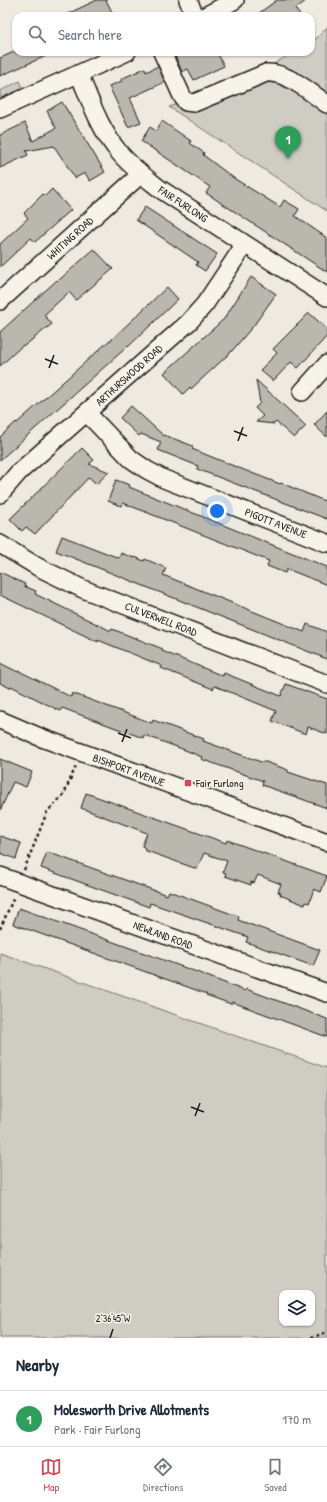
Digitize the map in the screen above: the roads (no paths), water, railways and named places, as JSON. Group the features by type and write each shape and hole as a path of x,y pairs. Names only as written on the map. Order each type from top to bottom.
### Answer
{"street":[{"path":"188,0 193,12"},
{"path":"212,12 234,0"},
{"path":"0,110 118,56"},
{"path":"164,56 186,102 194,103 266,73 272,72 283,76 327,104"},
{"name":"FAIR FURLONG","path":"79,74 103,129 118,151 141,174 160,189 327,297"},
{"name":"WHITING ROAD","path":"0,301 141,174"},
{"name":"ARTHURSWOOD ROAD","path":"0,494 19,472 189,322 205,304 245,244"},
{"path":"302,392 327,364"},
{"name":"PIGOTT AVENUE","path":"87,413 131,459 147,470 164,479 327,543"},
{"name":"CULVERWELL ROAD","path":"0,544 38,567 83,589 327,684"},
{"name":"BISHPORT AVENUE","path":"0,720 42,738 327,842"},
{"name":"NEWLAND ROAD","path":"0,876 327,993"}],"place":[{"name":"Molesworth Drive Allotments","path":"288,159"},
{"name":"Fair Furlong","path":"188,783"}]}
